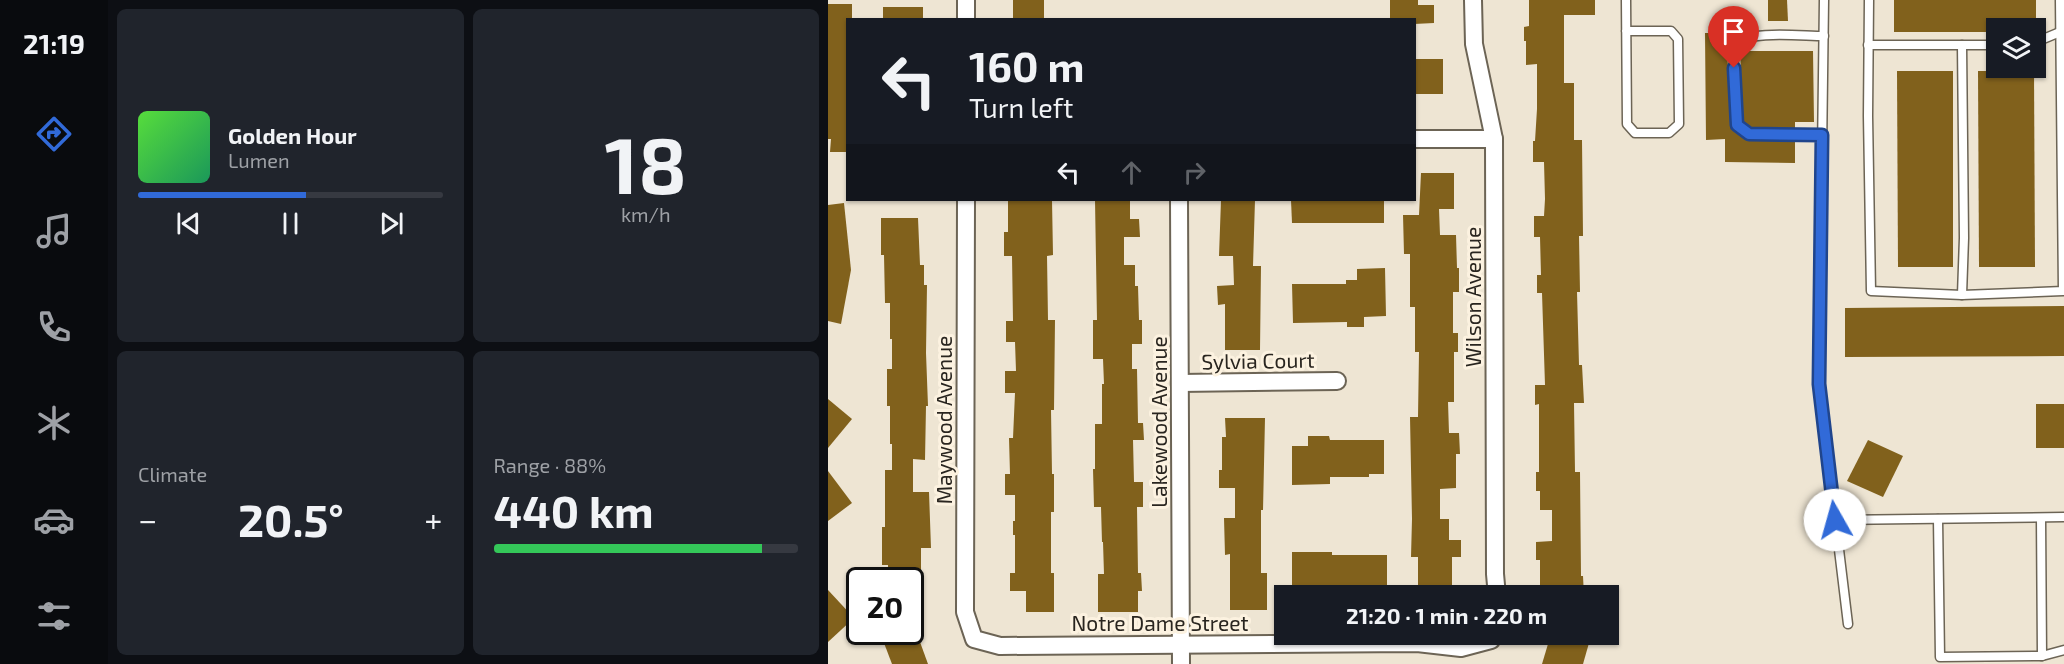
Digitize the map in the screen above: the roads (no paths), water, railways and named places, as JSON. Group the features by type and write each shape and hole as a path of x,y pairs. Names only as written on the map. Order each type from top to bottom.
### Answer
{"street":[{"path":"966,0 966,18"},
{"name":"Wilson Avenue","path":"1473,0 1474,44 1494,139 1496,585"},
{"path":"1416,139 1494,139"},
{"name":"Maywood Avenue","path":"966,201 965,612 974,639"},
{"name":"Lakewood Avenue","path":"1179,201 1181,664"},
{"name":"Sylvia Court","path":"1180,383 1337,381"},
{"name":"Notre Dame Street","path":"974,639 1000,646 1274,645"},
{"name":"Notre Dame Street","path":"1428,645 1461,648 1469,645"}],"lane":[{"path":"1626,0 1626,31 1627,124 1635,133 1669,133 1679,124 1678,39 1671,31 1626,31"},
{"path":"1824,0 1819,384 1848,624"},
{"path":"1869,0 1871,291 1962,295 2063,291 2060,0"},
{"path":"2046,38 2060,32"},
{"path":"1822,135 1749,134 1737,125 1733,44 1740,39 1755,36 1824,36"},
{"path":"1868,45 1986,45"},
{"path":"1962,45 1964,238 1962,295"},
{"path":"1835,520 2064,517"},
{"path":"2041,518 2042,656"},
{"path":"1938,519 1940,657 2042,656 2064,650"}]}
